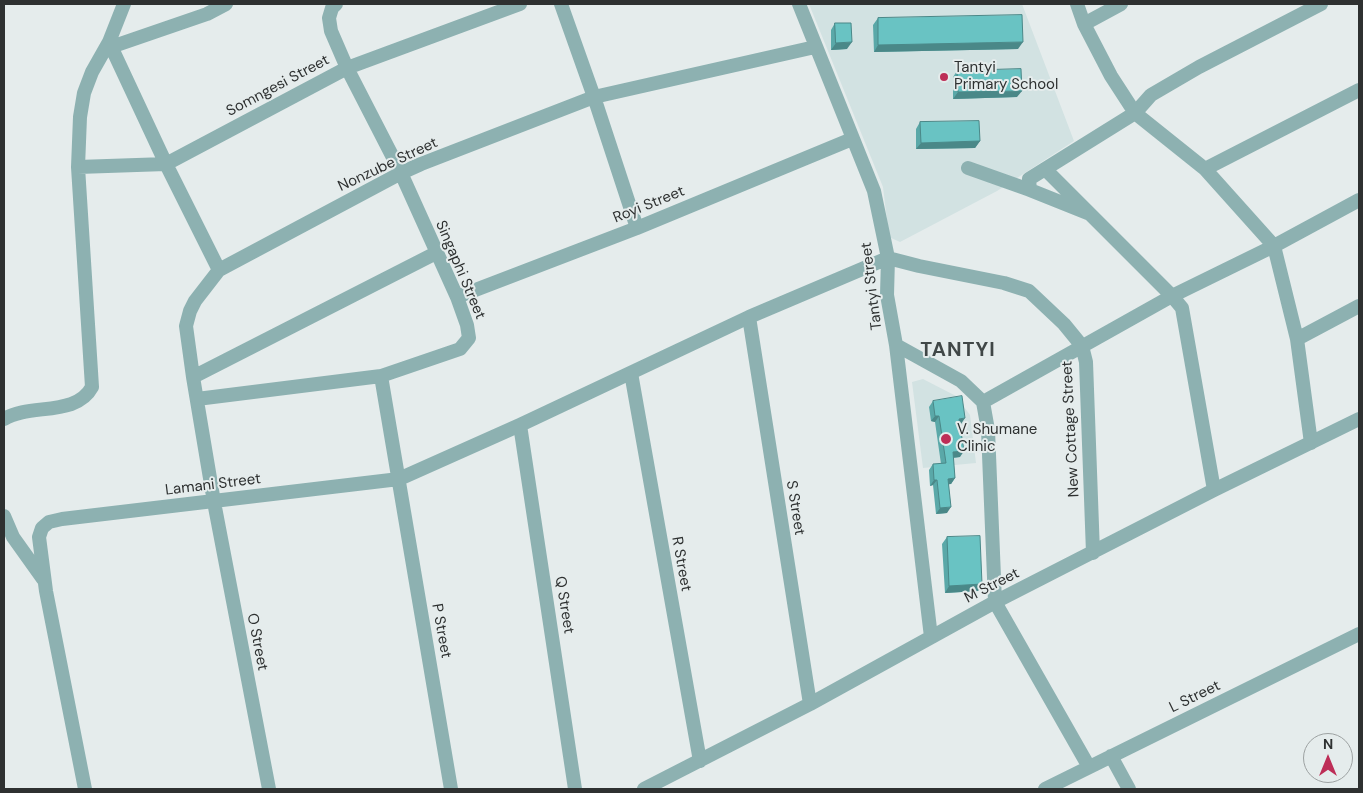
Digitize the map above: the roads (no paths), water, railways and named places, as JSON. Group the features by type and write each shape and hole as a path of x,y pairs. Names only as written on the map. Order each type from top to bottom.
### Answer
{"street":[{"path":"4,419 21,413 75,403 83,399 92,387 78,167 80,117 84,93 92,72 110,44 124,4"},
{"path":"110,44 207,14 226,4"},
{"name":"Singaphi Street","path":"197,400 380,376 460,349 466,344 469,334 457,298 401,173 347,68 331,31 329,18 332,8 336,4"},
{"name":"Somngesi Street","path":"166,164 347,68 520,4"},
{"path":"561,4 637,228"},
{"name":"Tantyi Street","path":"800,4 815,47 874,191 888,258 887,295 896,345 931,637"},
{"path":"1077,4 1084,24 1111,76 1135,113 1205,169 1274,246 1297,339 1311,444"},
{"path":"1084,24 1121,4"},
{"path":"1030,190 1029,179 1135,113 1151,95 1199,67 1321,4"},
{"path":"110,44 166,164 219,270"},
{"name":"Nonzube Street","path":"214,502 186,326 195,301 219,270 401,173 594,97 815,47"},
{"path":"1205,169 1359,90"},
{"name":"Royi Street","path":"457,298 637,228 852,139"},
{"path":"78,167 166,164"},
{"path":"968,168 1090,214"},
{"path":"1045,169 1182,308 1214,490"},
{"path":"983,402 1172,296 1274,246 1359,200"},
{"path":"193,378 436,254"},
{"name":"Lamani Street","path":"45,582 39,537 42,528 49,522 399,479 520,425 749,317 888,258"},
{"name":"New Cottage Street","path":"888,258 1004,283 1029,291 1064,324 1082,346 1086,362 1093,553"},
{"path":"1297,339 1359,306"},
{"name":"S Street","path":"749,317 810,704"},
{"path":"896,345 961,381 983,402 988,430 995,602 1089,767"},
{"name":"R Street","path":"631,373 700,761"},
{"name":"P Street","path":"380,376 451,789"},
{"name":"M Street","path":"644,789 810,704 995,602 1214,490 1359,419"},
{"name":"Q Street","path":"520,425 575,789"},
{"name":"O Street","path":"214,502 269,789"},
{"path":"4,516 13,537 45,582 85,789"},
{"name":"L Street","path":"1045,789 1359,634"},
{"path":"1111,756 1129,789"}],"place":[{"name":"Tantyi Primary School","path":"944,77"},
{"name":"V. Shumane Clinic","path":"946,439"}],"district":[{"name":"TANTYI","path":"958,351"}]}
